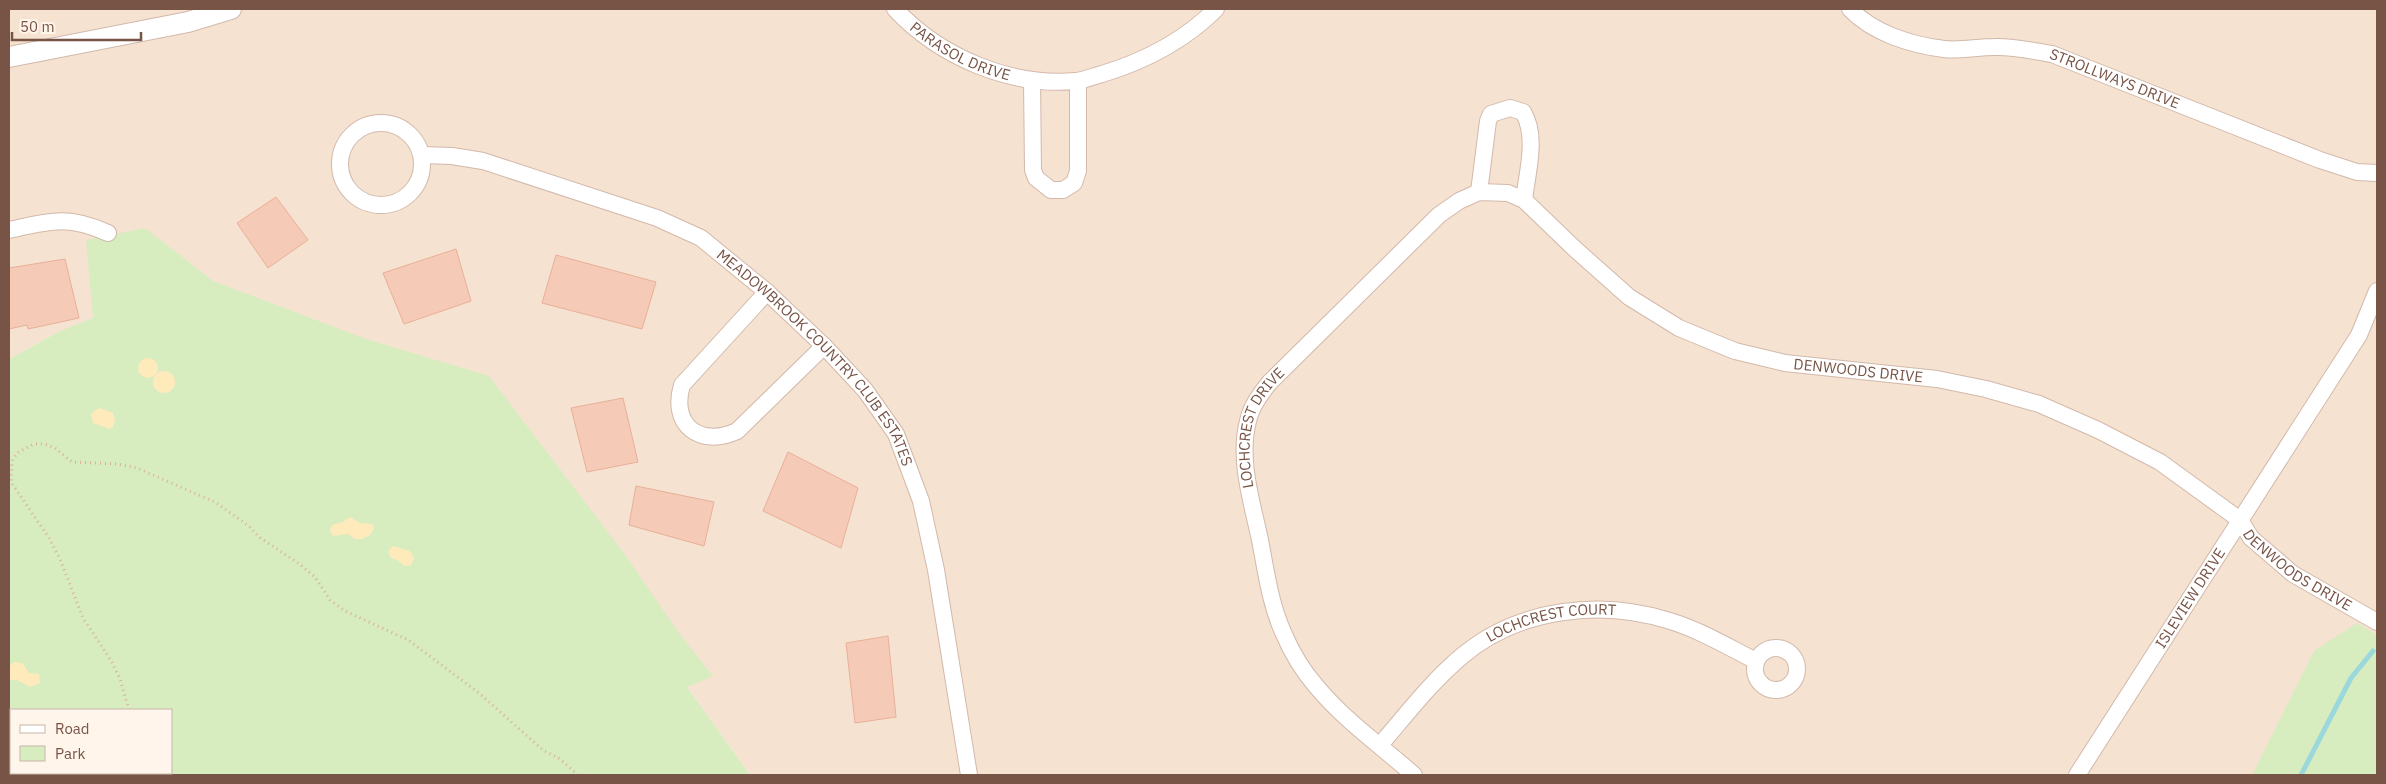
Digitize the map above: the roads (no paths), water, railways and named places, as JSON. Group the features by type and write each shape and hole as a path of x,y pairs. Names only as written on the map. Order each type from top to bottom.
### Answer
{"street":[{"path":"9,57 188,22 231,9"},
{"name":"PARASOL DRIVE","path":"895,9 928,39 960,56 1002,73 1032,80 1078,81 1078,171 1074,183 1068,188 1056,191 1051,190 1040,184 1033,170 1032,80"},
{"path":"1078,81 1145,59 1176,42 1216,9"},
{"name":"STROLLWAYS DRIVE","path":"1850,9 1870,25 1913,43 1945,49 2019,48 2052,54 2320,160 2357,172 2377,173"},
{"path":"1479,192 1488,120 1497,111 1510,108 1523,112 1530,129 1524,200"},
{"path":"384,123 398,127 413,137 422,155 422,169 417,186 407,196 392,204 378,205 364,201 348,188 341,170 341,157 346,144 353,135 364,127 384,123"},
{"name":"MEADOWBROOK COUNTRY CLUB ESTATES","path":"422,155 452,156 483,161 657,218 701,238 767,292 824,346 864,390 896,434 921,501 936,570 968,775"},
{"name":"LOCHCREST DRIVE","path":"1414,775 1346,718 1316,686 1296,659 1282,630 1272,600 1246,469 1245,442 1248,420 1256,400 1270,382 1439,215 1460,201 1479,192 1508,193 1524,200"},
{"name":"DENWOODS DRIVE","path":"1524,200 1629,297 1679,328 1735,351 1785,363 1937,379 1986,389 2039,404 2098,430 2160,462 2240,520 2251,538 2294,574 2377,622"},
{"path":"9,230 54,220 89,225 108,234"},
{"name":"ISLEVIEW DRIVE","path":"2077,775 2359,335 2377,291"},
{"path":"767,292 682,385 678,397 679,410 688,427 698,435 710,438 723,437 736,431 824,346"},
{"name":"LOCHCREST COURT","path":"1380,745 1444,672 1464,654 1495,635 1530,620 1563,612 1595,608 1653,616 1672,622 1756,661"}],"waterway":[{"path":"2301,775 2351,678 2373,651"}]}
